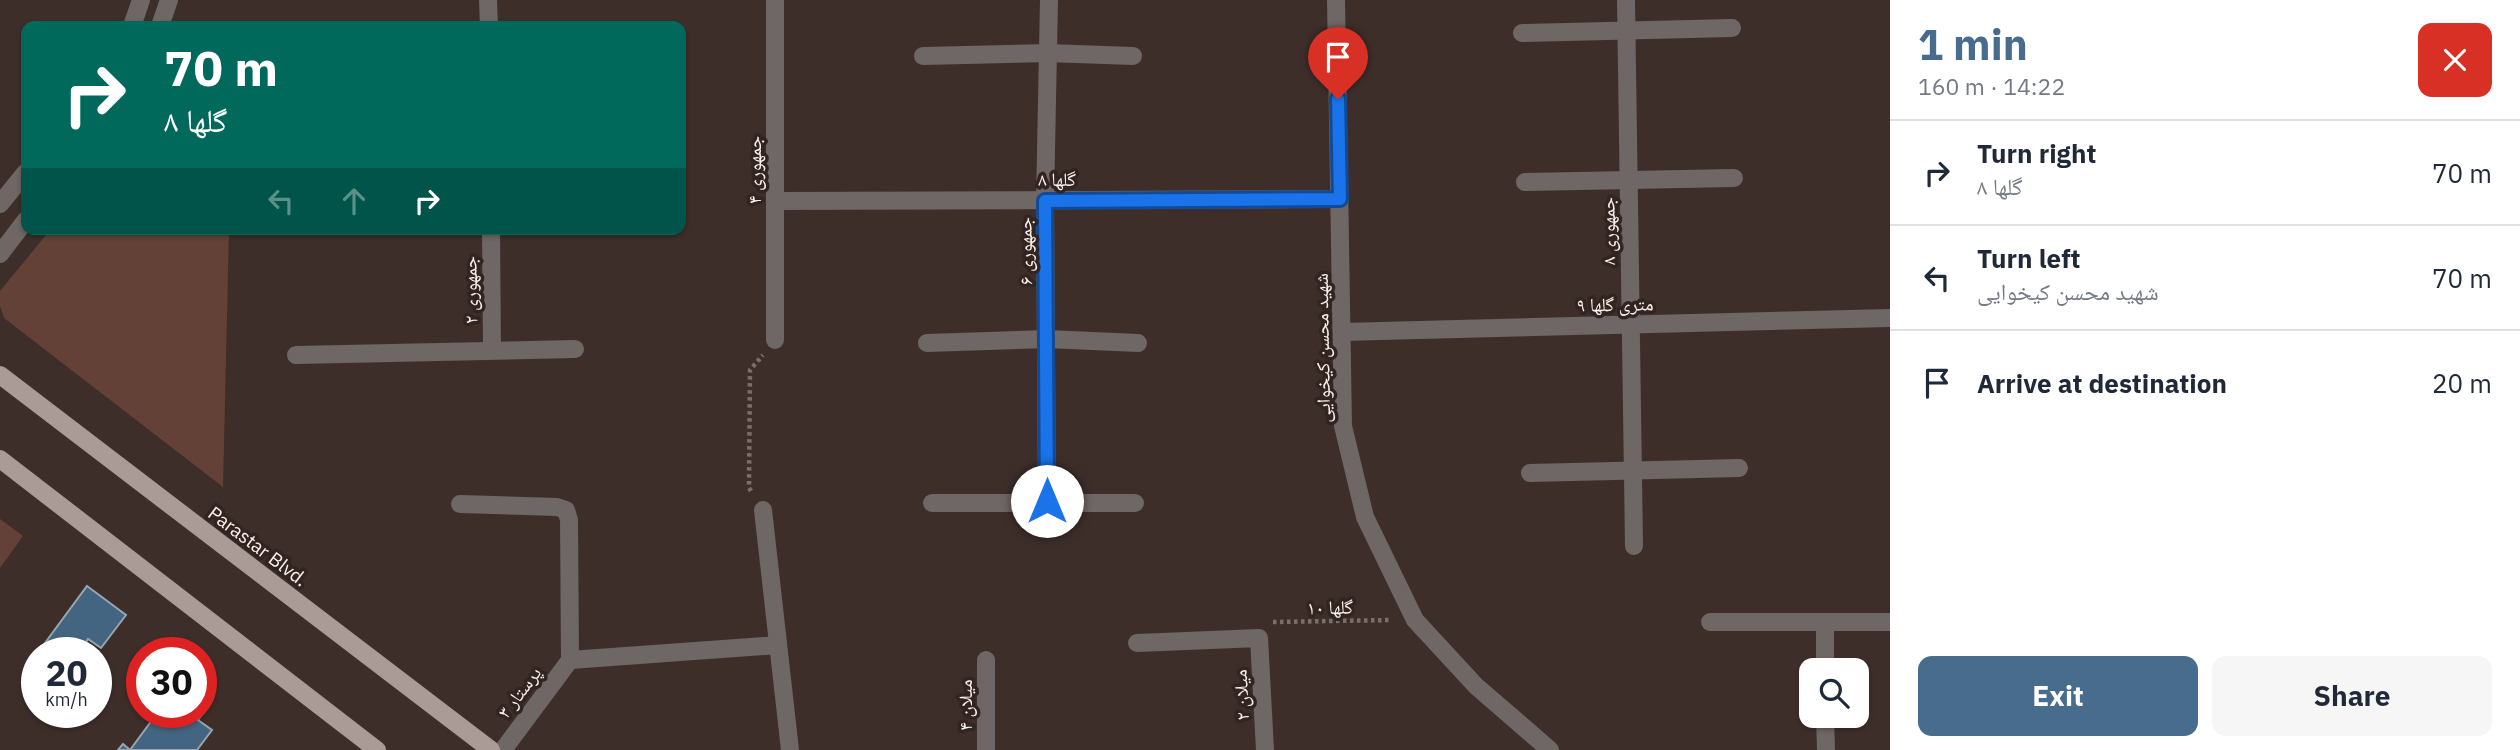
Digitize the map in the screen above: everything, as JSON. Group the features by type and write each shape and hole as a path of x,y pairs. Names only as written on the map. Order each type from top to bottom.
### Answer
{"main road":[{"name":"Parastar Blvd.","path":"0,375 491,750"},
{"path":"0,459 377,750"}],"street":[{"path":"134,21 141,0"},
{"path":"162,21 170,0"},
{"path":"175,21 182,0"},
{"path":"488,0 489,21"},
{"name":"جمهوری ۴","path":"775,0 775,340"},
{"name":"جمهوری ۶","path":"1047,501 1045,201 1049,0"},
{"name":"شهید محسن کیخوایی","path":"1336,0 1343,426 1365,517 1415,620 1476,686 1550,750"},
{"name":"جمهوری ۸","path":"1626,0 1634,546"},
{"path":"1522,33 1732,28"},
{"path":"923,56 1048,53 1133,56"},
{"path":"0,204 21,178"},
{"path":"1525,182 1734,178"},
{"name":"گلها ۸","path":"775,201 1340,199"},
{"path":"0,254 21,227"},
{"name":"جمهوری ۲","path":"491,235 492,350"},
{"name":"۹ متری گلها","path":"1342,332 1890,318"},
{"path":"927,343 1046,339 1138,343"},
{"path":"296,355 575,349"},
{"path":"1530,473 1740,468"},
{"path":"932,503 1135,503"},
{"path":"460,504 557,507 566,510 569,520 570,660 778,645"},
{"path":"763,510 790,750"},
{"path":"1710,622 1890,622"},
{"path":"1825,622 1825,658"},
{"path":"1137,643 1259,638"},
{"name":"میلان ۲","path":"1259,638 1265,750"},
{"name":"پرستار ۳","path":"503,750 570,660"},
{"name":"میلان ۴","path":"986,660 986,750"},
{"path":"1825,728 1826,750"}],"path":[{"path":"763,510 749,488 750,370 775,340"},
{"name":"گلها ۱۰","path":"1259,638 1262,622 1415,620"}],"shaded area":[{"path":"46,235 229,235 223,487 4,318 0,306 0,291"},
{"path":"0,519 23,536 0,568"}],"building":[{"path":"87,586 126,615 109,637 49,637"},
{"path":"146,728 209,728 212,730 197,750 130,750"},
{"path":"123,744 130,750 118,750"}],"route":[{"path":"1047,501 1045,201 1340,199 1338,99"}]}
